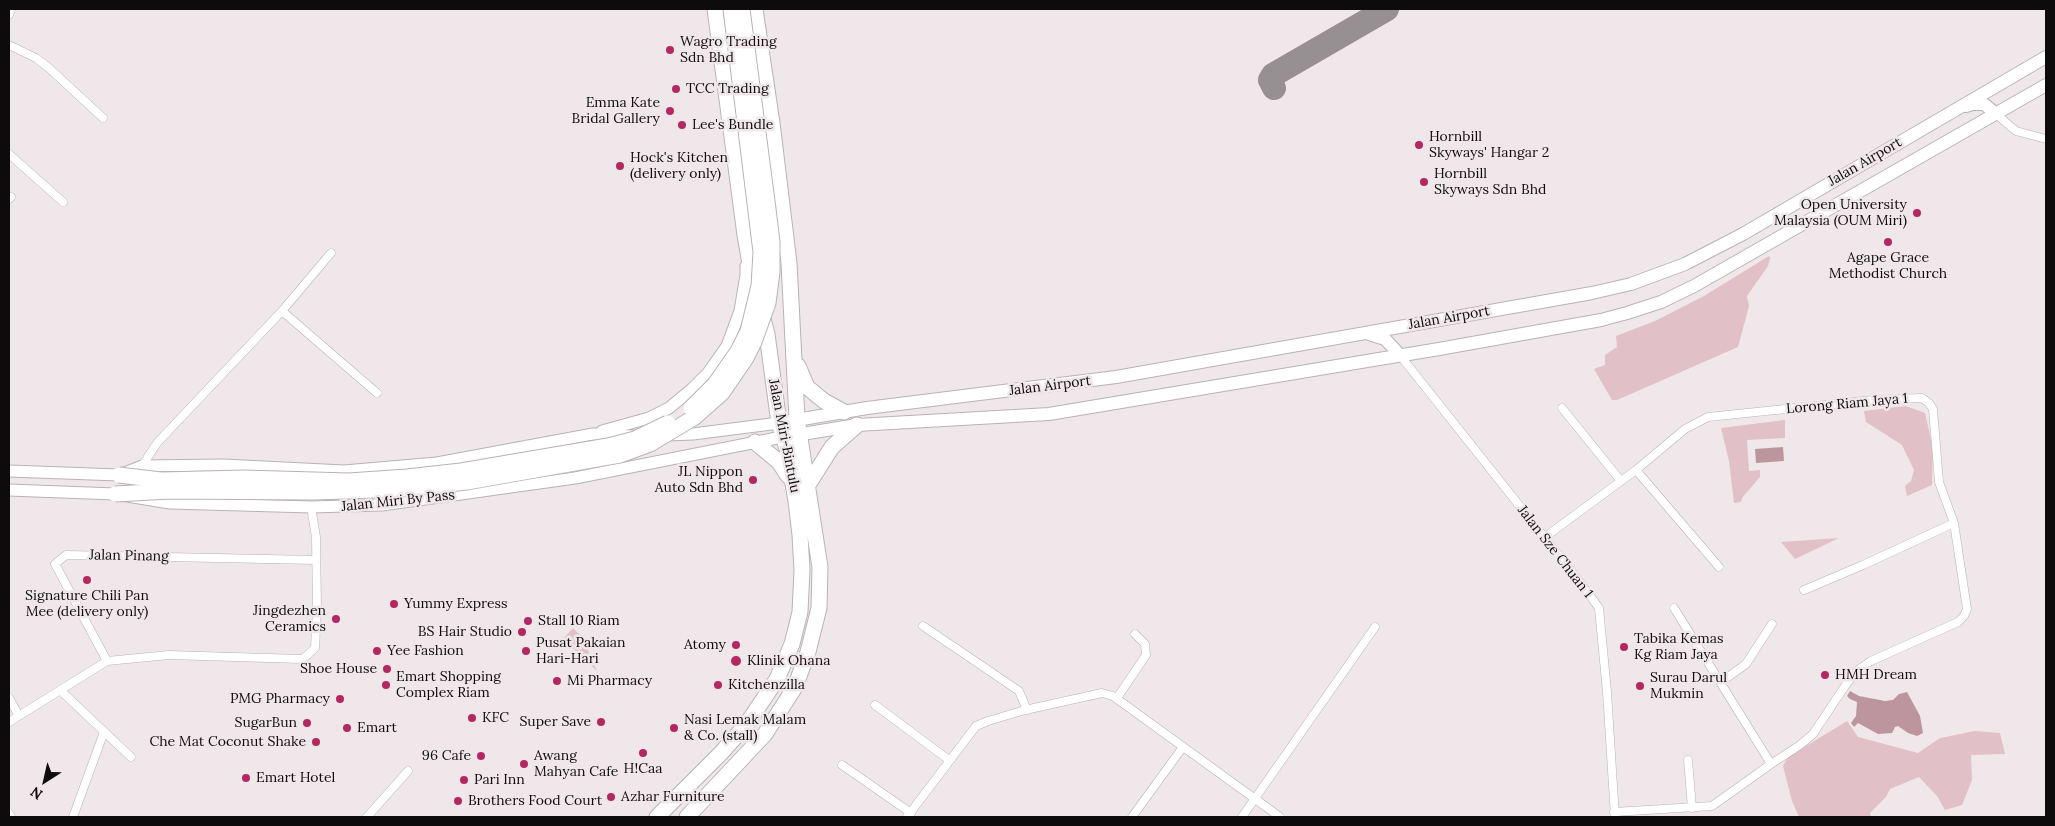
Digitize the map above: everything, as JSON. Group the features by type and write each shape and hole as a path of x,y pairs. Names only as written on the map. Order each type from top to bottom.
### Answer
{"highway":[{"name":"Jalan Miri-Bintulu","path":"687,817 765,734 795,687 808,652 818,608 820,567 801,485 780,430 767,334 753,281 745,236 715,9"},
{"path":"119,475 161,480 244,478 349,481 407,478 461,471 608,446 635,439 662,427 690,408 715,384 738,350 748,331 759,286 762,252 731,9"},
{"path":"116,494 170,491 315,492 402,489 467,482 620,455 650,444 695,417 722,393 746,358 768,303 772,272 772,242 742,9"},
{"name":"Jalan Miri-Bintulu","path":"657,817 722,753 746,725 777,679 788,653 800,612 802,570 800,434 797,419 789,263 772,123 755,9"},
{"path":"794,358 807,387 824,402 844,412"},
{"path":"755,442 780,462 801,485 832,447 857,425"}],"main road":[{"name":"Jalan Airport","path":"780,430 797,419 1088,382 1592,293 1631,284 1685,264 1743,234 2046,57"},
{"name":"Jalan Airport","path":"780,430 800,434 857,425 1049,414 1601,320 1661,302 1694,286 2046,85"},
{"path":"1950,112 1974,104 1984,104 1996,114"},
{"path":"9,471 119,475 142,466 257,466 344,471 437,463 593,434 649,418 669,408 692,389 708,373 726,346 740,311 746,275 745,236"},
{"path":"1364,333 1385,339 1399,354"},
{"path":"593,434 628,436 780,430"},
{"name":"Jalan Miri By Pass","path":"9,490 116,494 170,503 311,507 382,505 527,486 646,465 755,442 780,430"}],"street":[{"path":"9,15 11,9"},
{"path":"9,45 36,58 49,68 103,118"},
{"path":"1996,114 2016,131 2046,139"},
{"path":"9,154 63,202"},
{"path":"142,466 163,436 282,311 331,254"},
{"path":"282,311 377,393"},
{"name":"Jalan Sze Chuan 1","path":"1399,354 1580,582 1600,612 1615,815"},
{"name":"Lorong Riam Jaya 1","path":"1545,538 1636,470 1685,429 1708,417 1872,400 1922,398 1928,402 1933,409 1939,482 1954,523 1967,609 1964,616 1958,622 1871,661 1858,670 1847,683 1813,734 1771,764"},
{"path":"1562,408 1621,481"},
{"path":"1636,470 1719,567"},
{"path":"9,722 107,661 169,655 301,659 305,657 315,648 316,537 311,507"},
{"path":"1804,590 1863,566 1954,523"},
{"name":"Jalan Pinang","path":"107,661 55,564 66,555 316,560"},
{"path":"1615,815 1712,806 1771,764 1722,682 1674,608"},
{"path":"1722,682 1746,664 1772,624"},
{"path":"923,626 1019,691 1027,710"},
{"path":"1242,817 1375,627"},
{"path":"1117,698 1146,655 1145,644 1135,634"},
{"path":"60,690 131,757"},
{"path":"842,765 909,815 976,726 1027,710 1102,693 1117,698 1280,817"},
{"path":"9,698 19,716"},
{"path":"875,705 949,760"},
{"path":"73,817 104,732"},
{"path":"1132,817 1183,747"},
{"path":"1688,760 1692,808"},
{"path":"367,817 408,771"},
{"path":"9,813 11,817"}],"shaded area":[{"path":"1769,256 1768,266 1747,296 1749,306 1738,347 1617,400 1612,400 1594,369 1605,365 1605,355 1617,347 1616,336 1655,321 1704,296"},
{"path":"1906,406 1925,413 1933,448 1932,485 1907,496 1905,486 1911,481 1914,470 1902,445 1866,422 1864,411"},
{"path":"1785,420 1785,438 1747,440 1749,471 1760,470 1760,477 1742,498 1741,502 1734,503 1729,461 1721,428"},
{"path":"1783,447 1784,461 1756,463 1755,449"},
{"path":"1839,538 1795,559 1781,542"},
{"path":"573,628 582,637 597,671 563,639"},
{"path":"1850,691 1859,696 1885,701 1893,700 1899,694 1907,692 1920,716 1923,733 1917,736 1908,733 1898,726 1895,727 1892,733 1878,734 1858,723 1854,727 1851,723 1856,716 1857,702 1847,696"},
{"path":"1847,721 1858,737 1918,753 1940,738 1975,731 2000,733 2005,754 1971,755 1972,780 1962,805 1945,810 1937,796 1919,777 1890,789 1886,797 1870,813 1871,817 1799,817 1792,801 1783,766 1788,757"}],"taxiway":[{"path":"1274,88 1270,80 1273,75 1387,9"}],"place":[{"name":"Wagro Trading Sdn Bhd","path":"670,50"},
{"name":"TCC Trading","path":"676,89"},
{"name":"Emma Kate Bridal Gallery","path":"670,111"},
{"name":"Lee's Bundle","path":"682,125"},
{"name":"Hornbill Skyways' Hangar 2","path":"1419,145"},
{"name":"Hock's Kitchen (delivery only)","path":"620,166"},
{"name":"Hornbill Skyways Sdn Bhd","path":"1424,182"},
{"name":"Open University Malaysia (OUM Miri)","path":"1917,213"},
{"name":"Agape Grace Methodist Church","path":"1888,242"},
{"name":"JL Nippon Auto Sdn Bhd","path":"753,480"},
{"name":"Signature Chili Pan Mee (delivery only)","path":"87,580"},
{"name":"Yummy Express","path":"394,604"},
{"name":"Jingdezhen Ceramics","path":"336,619"},
{"name":"Stall 10 Riam","path":"528,621"},
{"name":"BS Hair Studio","path":"522,632"},
{"name":"Atomy","path":"736,645"},
{"name":"Tabika Kemas Kg Riam Jaya","path":"1624,647"},
{"name":"Yee Fashion","path":"377,651"},
{"name":"Pusat Pakaian Hari-Hari","path":"526,651"},
{"name":"Klinik Ohana","path":"736,661"},
{"name":"Shoe House","path":"387,669"},
{"name":"HMH Dream","path":"1825,675"},
{"name":"Mi Pharmacy","path":"557,681"},
{"name":"Emart Shopping Complex Riam","path":"386,685"},
{"name":"Kitchenzilla","path":"718,685"},
{"name":"Surau Darul Mukmin","path":"1640,686"},
{"name":"PMG Pharmacy","path":"340,699"},
{"name":"KFC","path":"472,718"},
{"name":"Super Save","path":"601,722"},
{"name":"SugarBun","path":"307,723"},
{"name":"Emart","path":"347,728"},
{"name":"Nasi Lemak Malam & Co. (stall)","path":"674,728"},
{"name":"Che Mat Coconut Shake","path":"316,742"},
{"name":"H!Caa","path":"643,753"},
{"name":"96 Cafe","path":"481,756"},
{"name":"Awang Mahyan Cafe","path":"524,764"},
{"name":"Emart Hotel","path":"246,778"},
{"name":"Pari Inn","path":"464,780"},
{"name":"Azhar Furniture","path":"611,797"},
{"name":"Brothers Food Court","path":"458,801"}]}
